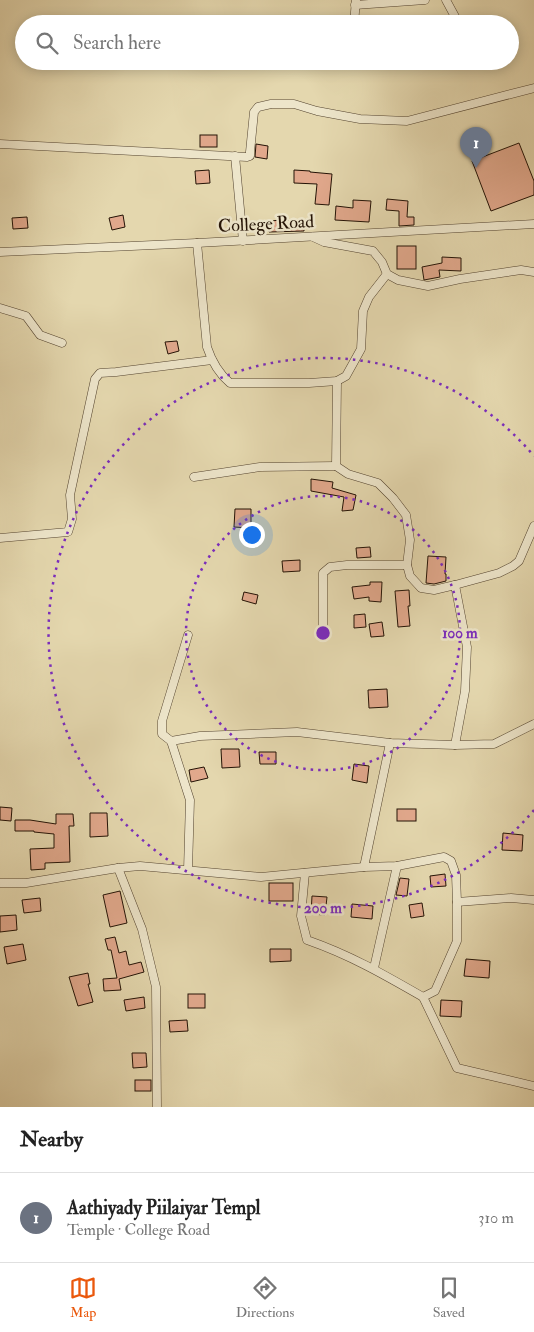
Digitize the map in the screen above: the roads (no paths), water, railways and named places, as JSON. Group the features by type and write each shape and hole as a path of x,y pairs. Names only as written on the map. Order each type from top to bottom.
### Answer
{"street":[{"path":"356,3 425,0"},
{"path":"446,0 454,15"},
{"path":"0,144 250,156 254,112 258,107 265,105 294,104 317,111 360,119 407,120 534,88"},
{"path":"234,156 243,241"},
{"name":"College Road","path":"0,252 243,241 534,224"},
{"path":"311,237 324,242 373,251 382,262 387,274 398,280 428,286 521,270 534,272"},
{"path":"198,243 207,347 220,375 230,383 309,383 337,381 346,376 361,349 363,311 369,297 387,274"},
{"path":"0,308 26,316 40,335 62,343"},
{"path":"0,538 68,532 72,519 70,495 95,379 100,373 212,360"},
{"path":"336,466 337,381"},
{"path":"194,477 260,466 336,466 348,474 378,483 406,515 410,540 407,565 410,576 422,588 434,590 499,573 513,566 519,560 534,526"},
{"path":"526,543 534,548"},
{"path":"323,627 322,573 330,567 347,564 407,565"},
{"path":"455,585 467,647 465,690 455,745"},
{"path":"188,635 162,721 162,734 172,741 190,800 188,870"},
{"path":"172,741 200,736 297,732 390,743 494,744 534,724"},
{"path":"364,867 390,743"},
{"path":"0,883 26,883 140,866 261,876 305,874 364,867 397,866 444,857 451,861 456,876 457,941 434,991 423,997"},
{"path":"374,968 397,866"},
{"path":"118,868 142,929 156,987 157,1107"},
{"path":"305,874 301,916 307,940 339,951 374,968 423,997 457,1068 534,1086"},
{"path":"457,902 511,898 534,900"}],"place":[{"name":"Aathiyady Piilaiyar Templ","path":"476,168"}]}
